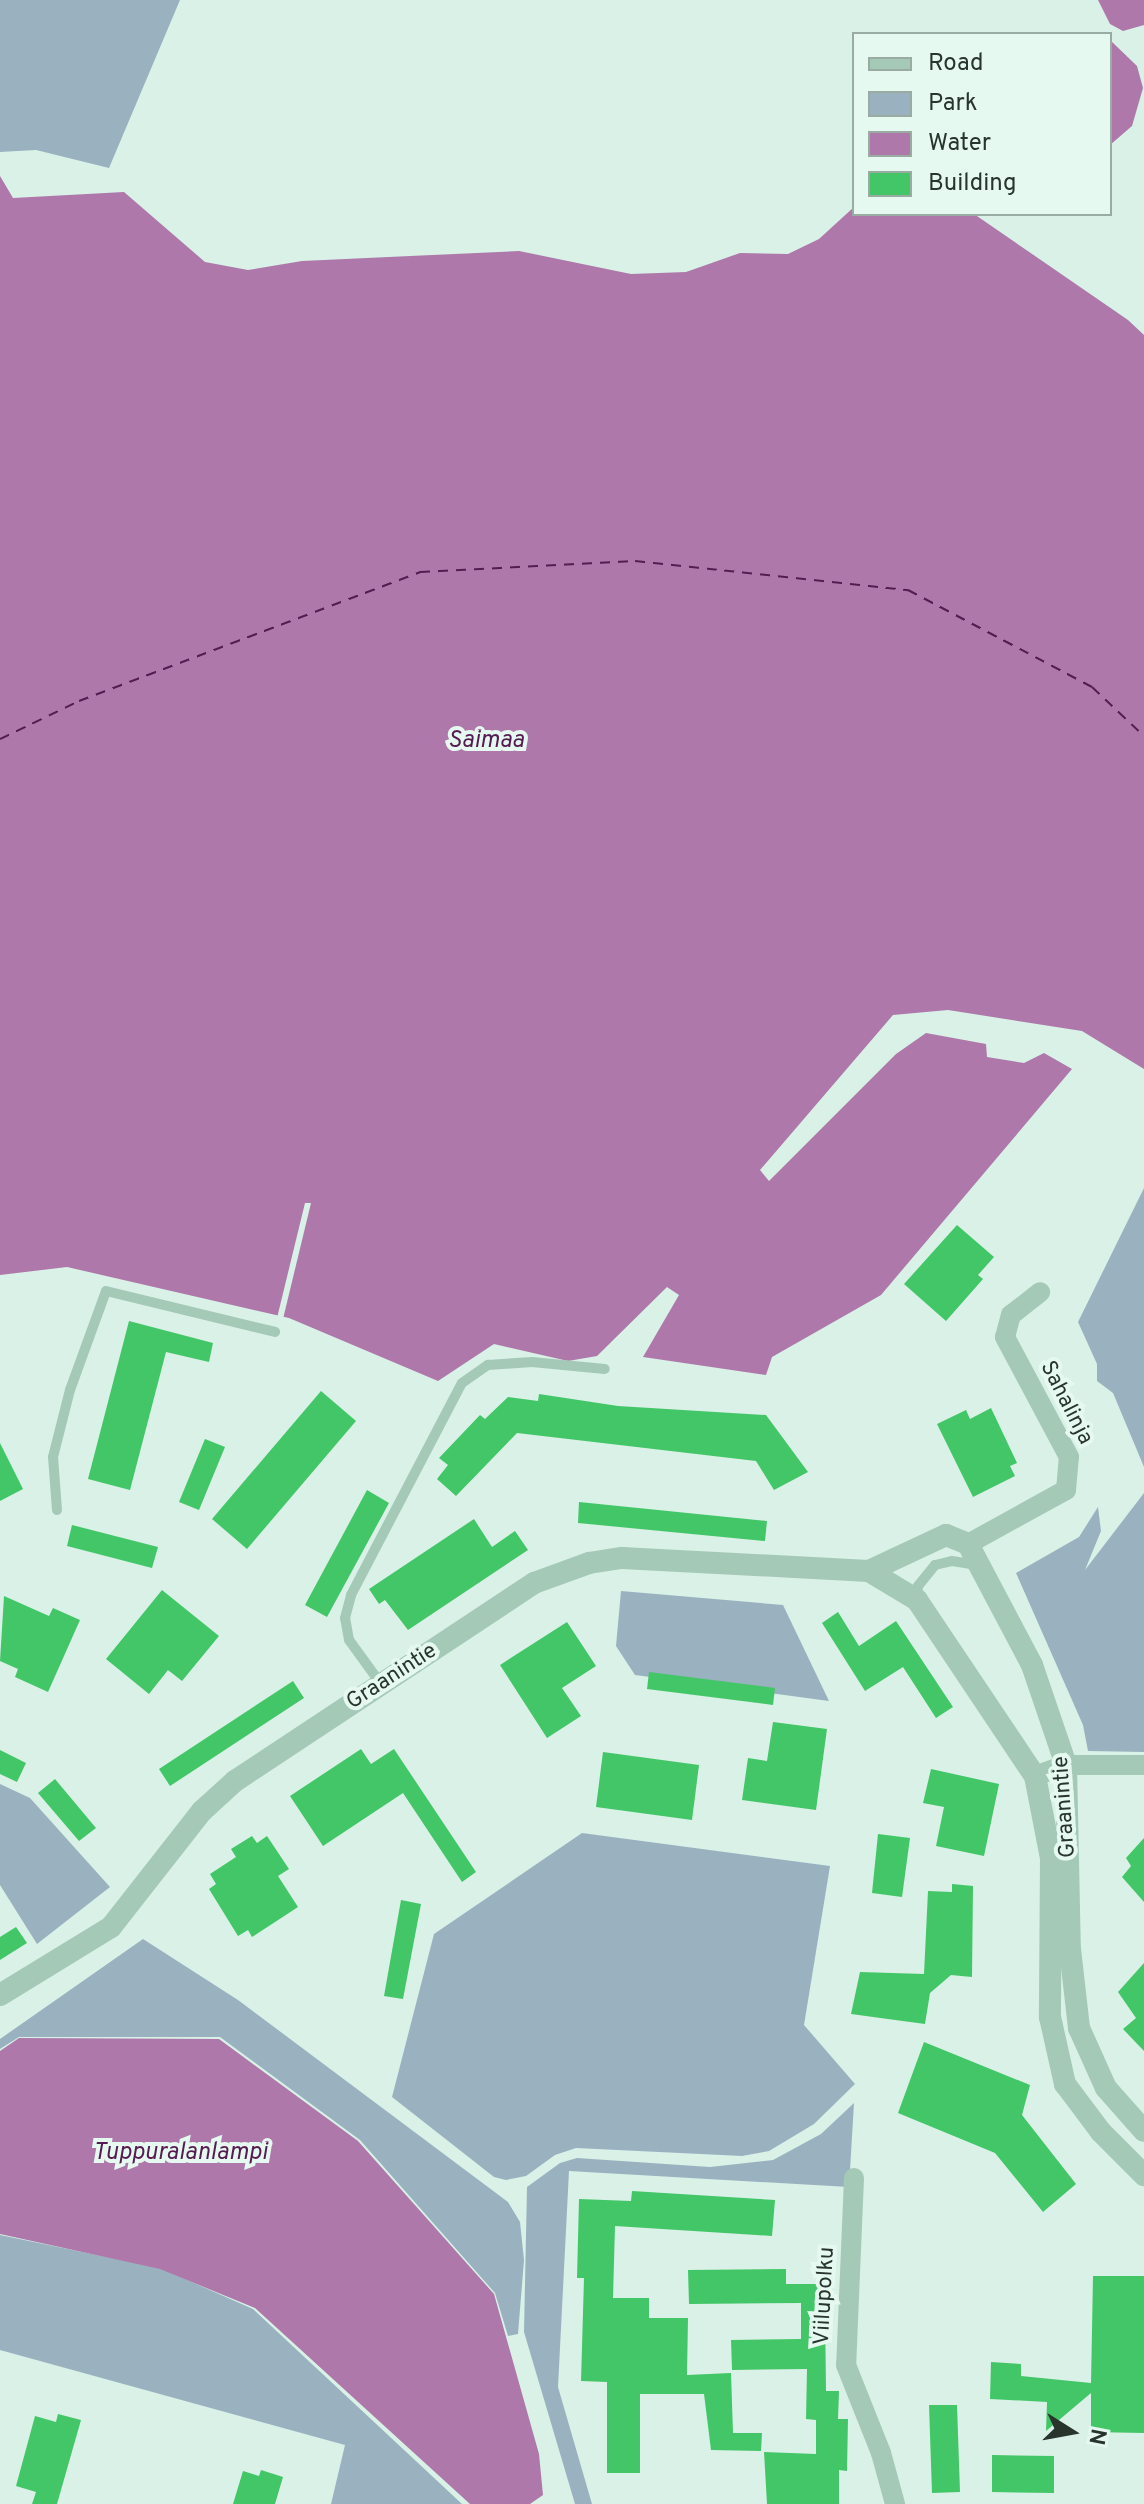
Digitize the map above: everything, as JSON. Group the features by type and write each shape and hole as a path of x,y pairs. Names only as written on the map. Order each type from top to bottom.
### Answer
{"street":[{"name":"Sahalinja","path":"968,1544 1066,1490 1069,1457 1005,1337 1011,1315 1040,1292"},
{"name":"Graanintie","path":"869,1571 946,1535 968,1544 1032,1665 1066,1765 1070,1949 1079,2028 1106,2088 1144,2131"},
{"name":"Graanintie","path":"0,1995 111,1927 202,1811 235,1781 383,1686 534,1583 589,1563 657,1558 869,1571 917,1600 1035,1776 1051,1858 1050,2017 1065,2084 1101,2132 1144,2175"},
{"path":"1035,1776 1066,1765 1144,1765"},
{"name":"Viilupolku","path":"854,2178 846,2365 881,2453 895,2504"}],"lane":[{"path":"57,1510 53,1457 70,1390 106,1291 275,1332"},
{"path":"383,1686 349,1640 345,1618 351,1595 462,1383 488,1365 532,1362 605,1369"},
{"path":"917,1600 918,1586 935,1565 966,1562 981,1567"}],"green space":[{"path":"0,0 180,0 109,168 36,150 0,152"},
{"path":"1144,1188 1144,1467 1113,1393 1097,1381 1097,1364 1078,1322"},
{"path":"1144,1493 1144,1752 1088,1751 1083,1725 1016,1573 1079,1537 1098,1507 1101,1531 1085,1570"},
{"path":"621,1591 783,1605 829,1701 635,1675 616,1646"},
{"path":"0,1784 30,1798 110,1887 37,1944 0,1885"},
{"path":"582,1833 830,1866 804,2025 855,2084 814,2124 769,2151 742,2156 576,2148 555,2155 526,2176 506,2180 494,2177 392,2097 434,1934"},
{"path":"143,1939 238,2000 508,2202 520,2222 524,2260 518,2334 508,2336 495,2293 360,2140 220,2037 19,2037 0,2049 0,2039"},
{"path":"854,2103 849,2187 569,2171 558,2387 592,2504 575,2504 524,2332 527,2187 560,2163 577,2158 710,2167 773,2160 821,2134"},
{"path":"0,2235 160,2268 253,2309 462,2504 331,2504 345,2445 0,2350"}],"water":[{"path":"1098,0 1144,0 1144,25 1123,31 1110,24"},
{"path":"1112,42 1137,66 1143,88 1132,126 1112,143"},
{"name":"Saimaa","path":"0,176 13,198 124,192 205,262 248,270 302,261 519,251 631,274 686,272 740,253 788,254 819,239 852,209 852,216 977,216 1128,320 1144,335 1144,1069 1082,1031 948,1010 893,1015 760,1170 769,1181 896,1054 926,1033 986,1044 987,1057 1024,1063 1044,1053 1072,1069 881,1295 772,1357 766,1375 643,1357 679,1295 667,1287 597,1356 568,1361 494,1344 438,1381 289,1318 67,1267 0,1275"},
{"name":"Tuppuralanlampi","path":"19,2038 219,2039 358,2141 494,2294 539,2454 543,2495 530,2504 470,2504 255,2308 160,2269 0,2234 0,2051"}],"pier":[{"path":"305,1203 311,1203 283,1319 277,1318"}],"building":[{"path":"957,1225 994,1257 978,1275 983,1279 946,1321 904,1284"},
{"path":"129,1321 213,1343 209,1362 166,1352 130,1490 88,1479"},
{"path":"321,1391 356,1421 247,1549 212,1519"},
{"path":"539,1394 618,1406 766,1415 808,1472 774,1490 756,1461 517,1433 456,1496 437,1479 448,1465 439,1458 480,1415 485,1419 508,1397 538,1401"},
{"path":"991,1408 1017,1463 1010,1466 1015,1476 973,1497 937,1424 966,1410 970,1419"},
{"path":"205,1439 225,1447 199,1510 179,1502"},
{"path":"0,1443 23,1489 0,1501"},
{"path":"367,1490 389,1503 327,1617 305,1605"},
{"path":"579,1502 767,1521 765,1541 578,1523"},
{"path":"474,1519 492,1547 515,1531 528,1550 408,1630 385,1600 379,1604 369,1589"},
{"path":"72,1525 158,1547 152,1568 67,1546"},
{"path":"162,1590 219,1636 182,1681 168,1670 149,1694 106,1659"},
{"path":"4,1596 49,1616 53,1608 80,1620 48,1692 15,1677 18,1669 0,1661"},
{"path":"838,1612 859,1646 896,1621 953,1707 936,1718 903,1667 865,1691 822,1623"},
{"path":"567,1622 596,1666 562,1688 581,1716 547,1738 500,1665"},
{"path":"649,1672 775,1688 773,1705 647,1689"},
{"path":"293,1681 304,1698 170,1786 159,1769"},
{"path":"773,1722 827,1729 816,1810 742,1800 748,1758 767,1761"},
{"path":"361,1749 371,1764 394,1749 476,1872 462,1882 403,1793 323,1846 290,1796"},
{"path":"0,1750 26,1763 17,1782 0,1774"},
{"path":"603,1752 699,1765 692,1820 596,1807"},
{"path":"931,1769 999,1784 984,1856 936,1846 944,1807 923,1803"},
{"path":"55,1779 96,1828 79,1841 38,1793"},
{"path":"878,1834 910,1838 902,1897 872,1893"},
{"path":"252,1836 257,1843 267,1836 289,1869 278,1876 298,1907 252,1937 248,1930 238,1936 209,1889 216,1884 210,1874 236,1857 231,1849"},
{"path":"1144,1838 1144,1902 1122,1877 1131,1866 1126,1858"},
{"path":"952,1884 973,1886 972,1977 951,1975 930,1993 925,2024 851,2014 860,1972 924,1974 928,1891 952,1892"},
{"path":"401,1900 421,1904 403,1999 384,1996"},
{"path":"16,1927 27,1943 0,1960 0,1937"},
{"path":"1144,1963 1144,2051 1123,2029 1136,2018 1118,1992"},
{"path":"924,2042 1030,2085 1022,2115 1076,2184 1043,2212 995,2153 898,2113"},
{"path":"632,2191 775,2200 772,2236 615,2226 613,2298 649,2298 649,2318 688,2318 687,2375 731,2373 733,2433 762,2433 761,2451 711,2450 704,2394 640,2394 640,2473 607,2473 607,2382 581,2381 584,2278 577,2278 579,2199 631,2201"},
{"path":"786,2269 786,2284 833,2284 833,2308 825,2308 826,2391 839,2391 838,2419 848,2419 847,2471 839,2470 839,2504 767,2504 764,2452 816,2454 816,2420 806,2419 807,2369 732,2370 731,2340 801,2339 801,2303 689,2304 688,2270"},
{"path":"1093,2276 1144,2276 1144,2433 1091,2432 1091,2393 1046,2431 1047,2402 990,2399 991,2362 1021,2364 1021,2376 1091,2383"},
{"path":"929,2405 957,2405 960,2492 932,2493"},
{"path":"58,2414 81,2420 57,2504 32,2504 36,2492 16,2486 35,2416 56,2422"},
{"path":"992,2455 1054,2456 1054,2493 992,2492"},
{"path":"261,2470 283,2477 275,2504 233,2504 243,2471 259,2476"}],"ferry route":[{"path":"0,739 79,701 420,572 635,561 908,590 1092,687 1144,736"}]}
